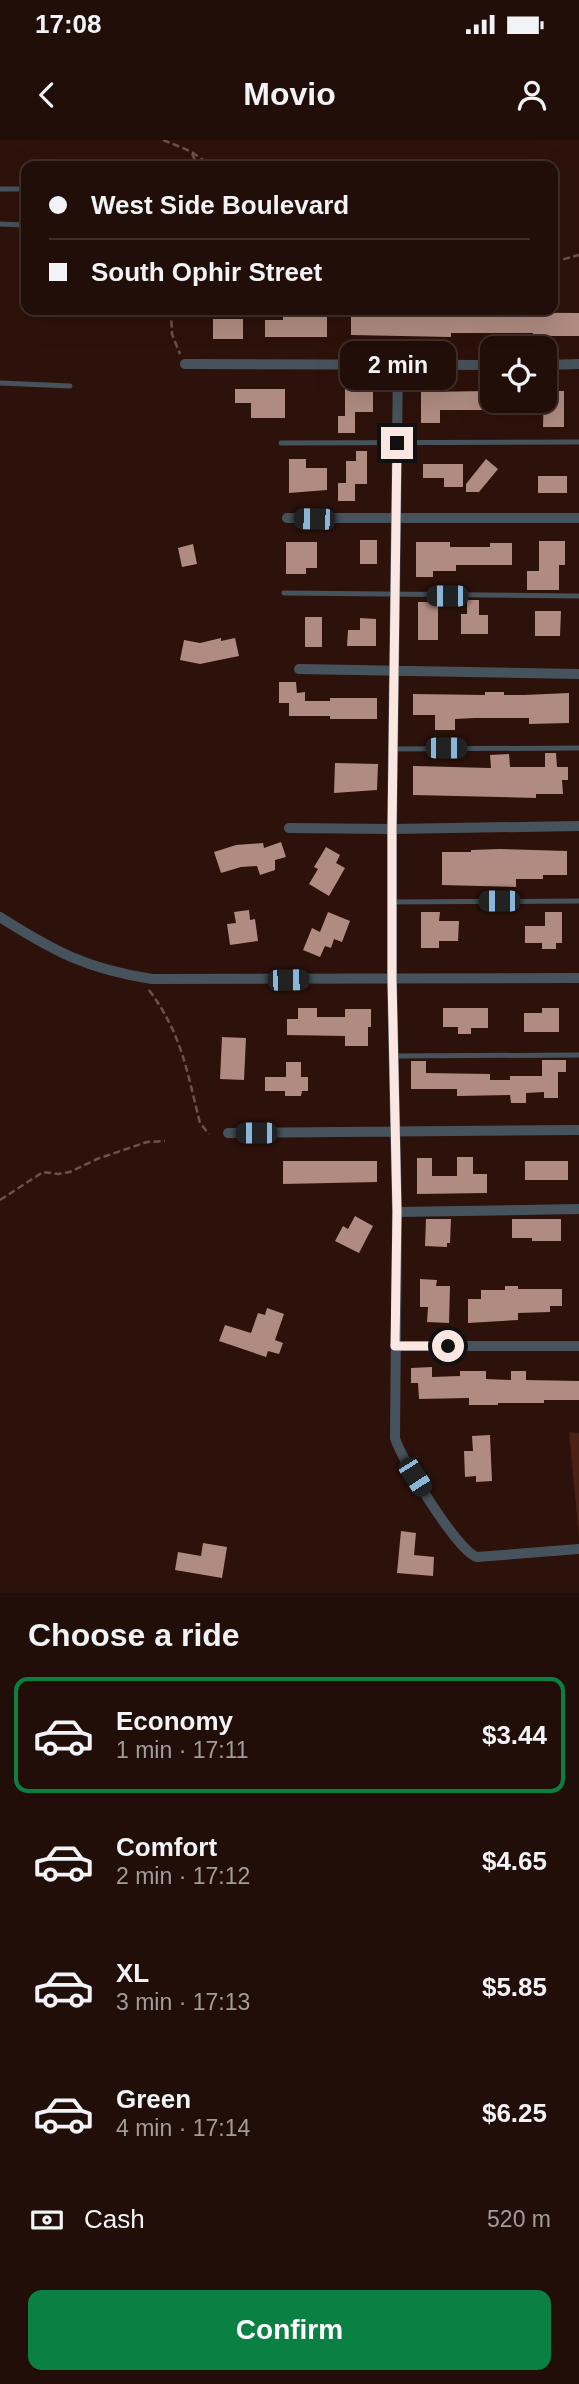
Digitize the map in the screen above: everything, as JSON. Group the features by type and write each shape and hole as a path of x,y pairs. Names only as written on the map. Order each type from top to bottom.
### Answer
{"street":[{"path":"185,364 480,365"},
{"path":"557,365 579,364"},
{"path":"398,366 392,829 397,1212 394,1430 401,1457 464,1550 477,1557 579,1549"},
{"path":"287,518 579,518"},
{"path":"299,669 579,674"},
{"path":"289,828 579,826"},
{"path":"0,917 42,944 74,960 114,973 138,977 262,980 579,978"},
{"path":"228,1133 579,1130"},
{"path":"397,1212 579,1209"},
{"path":"395,1346 579,1346"}],"lane":[{"path":"0,189 21,189"},
{"path":"0,224 21,225"},
{"path":"0,383 71,386"},
{"path":"281,443 579,442"},
{"path":"284,593 579,596"},
{"path":"393,749 579,748"},
{"path":"392,902 579,901"},
{"path":"394,1056 579,1055"}],"path":[{"path":"163,140 190,151 205,161"},
{"path":"190,151 195,161"},
{"path":"558,261 579,255"},
{"path":"171,315 172,334 185,364"},
{"path":"138,977 160,1005 178,1038 200,1123 209,1134"},
{"path":"0,1199 43,1172 70,1172 97,1159 148,1142 165,1141"}],"shaded area":[{"path":"569,1432 579,1433 579,1536"}],"building":[{"path":"579,313 579,336 451,333 451,337 351,335 351,315"},
{"path":"283,315 327,315 327,337 265,337 265,320 283,320"},
{"path":"213,319 243,319 243,339 213,339"},
{"path":"345,388 373,388 373,412 355,412 355,433 338,433 338,416 345,416"},
{"path":"235,389 285,389 285,418 251,418 251,403 235,403"},
{"path":"480,391 480,410 440,410 440,423 421,423 421,392"},
{"path":"557,391 564,391 564,427 543,427 543,413 557,413"},
{"path":"356,451 367,451 367,484 355,484 355,501 338,501 338,483 346,483 346,461 356,461"},
{"path":"289,459 306,459 306,468 327,468 327,490 289,493"},
{"path":"486,459 498,469 479,492 466,492 466,484"},
{"path":"423,464 463,464 463,487 444,487 444,478 423,478"},
{"path":"538,476 567,476 567,493 538,493"},
{"path":"360,540 377,540 377,564 360,564"},
{"path":"539,541 565,541 565,565 559,565 559,590 527,590 527,571 539,571"},
{"path":"286,542 317,542 317,568 306,568 306,574 286,574"},
{"path":"416,542 450,542 450,547 490,547 490,543 512,543 512,565 456,565 456,571 433,571 433,577 416,577"},
{"path":"193,544 197,564 182,567 178,548"},
{"path":"467,600 479,600 479,615 488,615 488,634 461,634 461,614 467,614"},
{"path":"418,602 438,602 438,640 418,640"},
{"path":"535,611 561,611 560,636 535,636"},
{"path":"305,617 322,617 322,647 305,647"},
{"path":"360,618 376,619 376,646 347,646 348,630 360,630"},
{"path":"221,638 221,641 235,638 239,656 200,664 180,660 184,640 200,643"},
{"path":"279,682 296,682 297,693 305,692 305,701 377,698 377,719 289,716 289,703 279,703"},
{"path":"485,692 504,692 504,695 569,693 569,723 529,724 529,718 455,719 455,730 435,730 435,715 413,715 413,694 485,695"},
{"path":"545,753 556,753 557,767 568,767 568,780 562,780 563,794 536,794 536,798 413,795 413,766 491,768 490,755 509,754 510,767 545,767"},
{"path":"335,763 378,764 377,790 334,793"},
{"path":"281,842 286,857 275,860 275,870 260,875 257,866 221,873 214,852 236,845 263,843 264,848"},
{"path":"326,847 340,855 336,863 345,868 329,896 309,884 318,869 314,867"},
{"path":"499,849 567,851 567,875 543,875 543,879 516,879 516,887 442,885 442,852"},
{"path":"249,910 250,920 255,919 258,941 230,945 227,924 236,923 234,912"},
{"path":"328,912 350,921 342,942 334,939 331,948 325,946 320,957 303,950 312,928 320,932"},
{"path":"421,912 440,912 439,921 459,921 458,941 439,941 439,948 421,948"},
{"path":"545,912 562,912 562,943 556,943 556,949 542,949 542,943 525,943 525,926 545,926"},
{"path":"298,1008 317,1008 317,1017 345,1017 345,1009 371,1009 368,1046 345,1046 345,1036 287,1035 287,1019 298,1019"},
{"path":"443,1008 488,1008 488,1028 471,1028 471,1034 458,1034 458,1027 443,1027"},
{"path":"542,1008 559,1008 559,1032 524,1032 524,1013 542,1013"},
{"path":"222,1037 246,1038 244,1080 220,1079"},
{"path":"542,1060 566,1060 566,1072 558,1072 558,1098 544,1098 544,1092 526,1093 526,1103 511,1103 510,1095 457,1096 457,1089 411,1089 411,1061 426,1061 426,1073 490,1074 490,1080 510,1080 510,1076 542,1076"},
{"path":"286,1062 301,1062 301,1077 308,1077 308,1091 302,1091 301,1096 285,1096 285,1091 265,1091 265,1077 286,1077"},
{"path":"457,1157 473,1157 473,1174 487,1174 487,1193 417,1194 417,1158 432,1158 432,1176 457,1176"},
{"path":"283,1161 377,1161 377,1182 283,1184"},
{"path":"525,1161 568,1161 568,1180 525,1180"},
{"path":"355,1216 373,1226 359,1253 335,1241 343,1226 348,1229"},
{"path":"426,1219 451,1219 450,1243 447,1243 447,1247 425,1246"},
{"path":"512,1219 561,1219 561,1241 512,1238"},
{"path":"420,1279 437,1280 436,1286 450,1286 449,1323 427,1322 428,1307 420,1307"},
{"path":"505,1286 518,1286 518,1289 562,1289 562,1306 550,1306 550,1312 518,1313 518,1320 468,1323 468,1299 481,1299 481,1290 505,1290"},
{"path":"267,1308 284,1314 275,1340 283,1343 279,1354 268,1351 266,1357 219,1341 225,1325 251,1333 258,1313 265,1315"},
{"path":"432,1367 432,1377 460,1376 460,1371 486,1371 486,1379 511,1380 511,1371 526,1371 526,1380 579,1381 579,1400 469,1405 469,1398 419,1399 418,1383 411,1383 411,1368"},
{"path":"490,1435 492,1481 476,1482 476,1476 465,1477 464,1451 473,1451 472,1436"},
{"path":"401,1531 416,1533 414,1555 434,1557 433,1576 397,1573"},
{"path":"203,1543 227,1547 222,1578 175,1570 178,1552 201,1556"}],"route":[{"path":"397,443 392,829 397,1212 395,1346 448,1346"}]}
